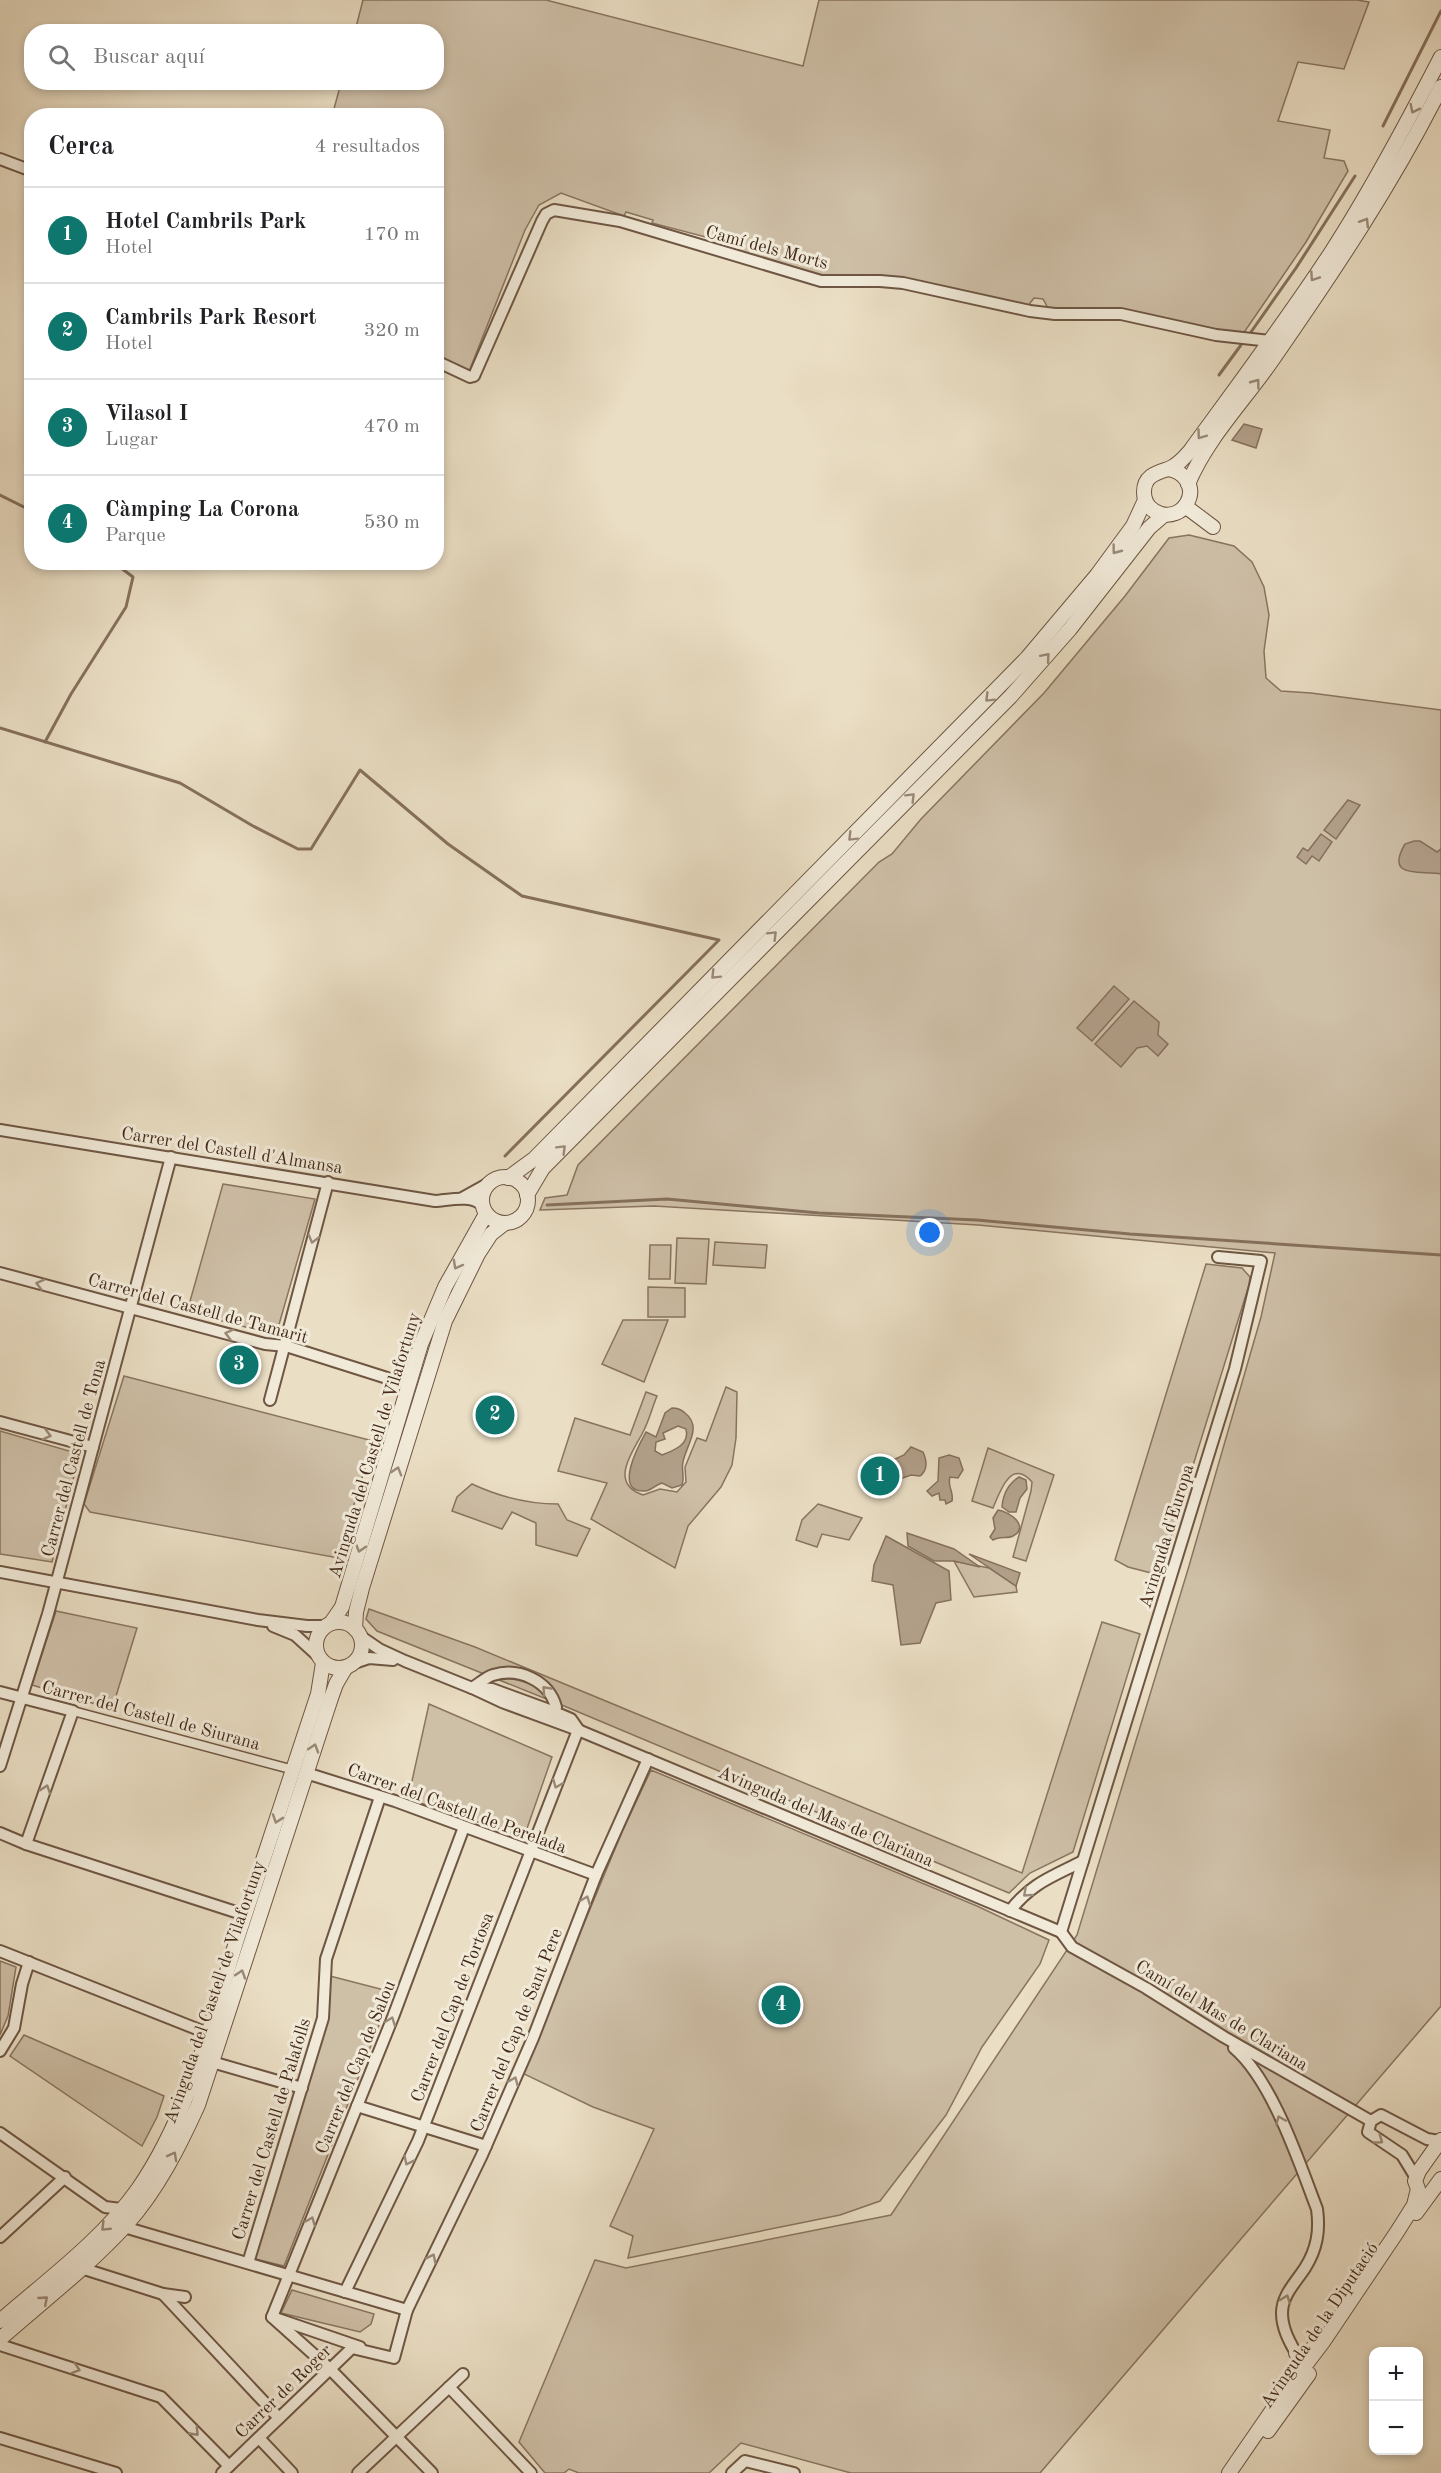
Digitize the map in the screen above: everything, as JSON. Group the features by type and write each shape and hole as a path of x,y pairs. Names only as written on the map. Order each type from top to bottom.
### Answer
{"street":[{"path":"1441,57 1365,197 1332,251 1270,341 1190,451 1168,469 1154,473 1147,481 1144,490 1145,500 1150,508 1164,515 1174,514 1185,506 1189,497 1188,484 1203,454 1265,371 1344,257 1411,148 1441,87"},
{"path":"0,159 24,168"},
{"name":"Camí dels Morts","path":"444,365 470,377 474,376 542,221 549,211 554,210 620,221 821,281 880,280 903,283 1030,311 1054,314 1121,315 1216,335 1270,341"},
{"path":"1168,469 1180,473 1188,484"},
{"path":"508,1178 534,1159 997,690 1097,575 1133,526 1145,500"},
{"path":"1185,506 1213,527"},
{"path":"527,1195 518,1182 508,1178 498,1179 489,1184 484,1192 484,1210 494,1221 505,1223 515,1221 523,1214 527,1205 527,1195 543,1168 1011,696 1070,629 1149,528 1164,515"},
{"name":"Carrer del Castell d'Almansa","path":"0,1130 435,1201 459,1199 478,1201 484,1210"},
{"name":"Carrer del Castell de Tona","path":"0,1766 57,1582 171,1157"},
{"path":"270,1400 328,1182"},
{"name":"Carrer del Castell d'Almansa","path":"459,1199 489,1184"},
{"name":"Avinguda del Castell de Vilafortuny","path":"328,1624 342,1607 421,1344 445,1287 484,1210"},
{"name":"Avinguda del Castell de Vilafortuny","path":"358,1632 362,1588 434,1348 456,1294 478,1254 491,1234 505,1223"},
{"name":"Avinguda d'Europa","path":"1061,1932 1235,1369 1261,1261 1218,1257"},
{"name":"Carrer del Castell de Tamarit","path":"0,1273 265,1344 286,1346 387,1378"},
{"path":"0,1422 93,1447"},
{"path":"0,1572 258,1620 307,1626 344,1622 358,1632 362,1651 350,1665 336,1669 320,1659 295,1635 258,1620"},
{"path":"320,1659 316,1639 328,1624"},
{"name":"Avinguda del Mas de Clariana","path":"358,1632 379,1648 405,1661 502,1702 578,1730 1061,1932"},
{"name":"Avinguda del Mas de Clariana","path":"350,1665 380,1658 405,1661"},
{"name":"Avinguda del Castell de Vilafortuny","path":"0,2339 124,2227 147,2198 175,2155 198,2105 212,2062 300,1771 318,1694 320,1659"},
{"name":"Avinguda del Castell de Vilafortuny","path":"0,2321 79,2252 121,2209 138,2189 162,2150 184,2103 245,1915 300,1771 336,1683 350,1665"},
{"path":"472,1688 493,1675 520,1674 544,1685 553,1698 555,1707 552,1711"},
{"name":"Avinguda del Mas de Clariana","path":"472,1688 492,1689 552,1711 571,1719 578,1730"},
{"name":"Carrer del Castell de Siurana","path":"0,1692 300,1771"},
{"name":"Avinguda del Mas de Clariana","path":"502,1702 518,1702 548,1714 552,1711"},
{"path":"27,1844 73,1711"},
{"name":"Carrer del Cap de Tortosa","path":"345,2292 423,2126 578,1730"},
{"name":"Carrer del Cap de Sant Pere","path":"407,2310 486,2146 533,2038 596,1875 648,1760"},
{"name":"Carrer del Castell de Perelada","path":"300,1771 380,1797 596,1875"},
{"name":"Carrer del Castell de Palafolls","path":"248,2263 323,2018 326,1959 380,1797"},
{"name":"Carrer del Cap de Salou","path":"272,2318 357,2106 464,1827"},
{"path":"0,1833 27,1844 245,1915"},
{"path":"1010,1911 1031,1888 1083,1861"},
{"path":"1059,1872 1067,1874 1074,1893"},
{"name":"Camí del Mas de Clariana","path":"1061,1932 1072,1947 1371,2121"},
{"path":"0,1951 207,2033"},
{"path":"0,2051 14,2028 22,1984 29,1962"},
{"name":"Avinguda de la Diputació","path":"1224,2037 1225,2041 1244,2056 1260,2079 1276,2111 1317,2209 1319,2226 1317,2244 1306,2266 1288,2292 1282,2312 1286,2335 1296,2353"},
{"path":"212,2062 302,2088"},
{"path":"357,2106 486,2146"},
{"path":"1421,2187 1402,2155 1368,2132 1371,2121 1381,2115 1427,2139 1440,2140"},
{"path":"0,2133 105,2207 121,2209"},
{"name":"Avinguda de la Diputació","path":"1230,2473 1414,2205 1421,2187 1419,2171 1440,2140"},
{"path":"0,2237 65,2177"},
{"name":"Avinguda de la Diputació","path":"1230,2473 1259,2444 1295,2395 1421,2187 1441,2179"},
{"path":"124,2227 407,2310 394,2358 272,2318"},
{"path":"81,2268 164,2294 185,2297"},
{"path":"1296,2353 1304,2354 1311,2351 1350,2296 1359,2288"},
{"path":"164,2294 279,2418"},
{"path":"272,2318 330,2369 432,2473"},
{"path":"0,2344 161,2397 226,2470"},
{"name":"Carrer de Roger","path":"226,2470 352,2348 394,2358"},
{"path":"1259,2444 1261,2431 1305,2372 1305,2366 1296,2353"},
{"path":"358,2473 463,2374"},
{"path":"449,2387 531,2473"},
{"path":"0,2438 116,2473"},
{"path":"259,2438 292,2473"},
{"path":"732,2473 745,2461 794,2473"}],"shaded area":[{"path":"363,0 546,0 803,66 819,0 1357,0 1369,2 1344,69 1298,62 1278,121 1330,130 1324,158 1344,161 1348,171 1306,242 1243,334 1048,308 1043,299 1034,298 1027,307 831,277 724,247 725,242 652,223 653,220 626,212 624,216 561,193 539,205 525,230 468,374 444,362 444,108 334,108 339,90 444,90 444,24 357,24"},
{"path":"1244,424 1262,429 1256,448 1232,440"},
{"path":"1189,535 1234,546 1252,562 1264,587 1269,615 1264,651 1266,678 1281,691 1441,710 1441,2006 1040,2473 851,2473 741,2443 709,2473 579,2473 569,2469 564,2473 545,2473 519,2442 595,2260 626,2268 891,2215 1077,1935 1189,1566 1261,1317 1275,1253 978,1225 654,1206 540,1210 545,1198 567,1195 578,1165 879,862 892,854 921,819 1044,693 1125,596 1169,538"},
{"path":"1348,800 1360,805 1336,839 1324,830"},
{"path":"1321,834 1332,842 1319,861 1312,856 1306,864 1297,857 1303,848 1308,851"},
{"path":"1420,841 1437,852 1441,849 1441,874 1408,871 1402,868 1399,863 1400,855 1405,844"},
{"path":"1114,986 1129,999 1092,1041 1077,1028"},
{"path":"1134,1001 1159,1022 1158,1035 1168,1044 1158,1056 1147,1046 1137,1048 1121,1067 1095,1044"},
{"path":"223,1184 315,1199 276,1335 187,1312"},
{"path":"677,1238 709,1239 706,1284 675,1283"},
{"path":"715,1242 767,1245 765,1268 713,1265"},
{"path":"650,1245 671,1245 670,1279 649,1279"},
{"path":"1206,1264 1242,1268 1250,1277 1249,1285 1159,1575 1128,1567 1115,1560"},
{"path":"648,1287 685,1288 685,1317 648,1317"},
{"path":"623,1320 668,1320 644,1382 602,1364"},
{"path":"124,1376 373,1441 338,1558 90,1512 84,1504"},
{"path":"726,1387 737,1392 736,1438 732,1465 721,1487 688,1526 675,1568 591,1519 607,1483 558,1471 575,1418 630,1435 646,1392 657,1396 645,1428 629,1458 625,1475 627,1483 633,1490 643,1495 660,1489 677,1492 686,1482 685,1467 697,1438 706,1441"},
{"path":"672,1408 679,1409 690,1418 693,1424 692,1436 683,1462 682,1485 672,1488 662,1483 647,1491 635,1489 630,1484 629,1476 634,1456 646,1432 656,1437 665,1413","holes":["678,1426 686,1429 686,1439 680,1446 662,1455 655,1451 656,1442 665,1439 663,1433"]},
{"path":"0,1431 76,1453 78,1460 52,1562 0,1554"},
{"path":"911,1447 923,1452 926,1465 923,1474 897,1480 891,1475 884,1475 881,1468 884,1458 889,1462 904,1455"},
{"path":"988,1448 1054,1475 1026,1561 1013,1557 1032,1482 1025,1476 1012,1475 1003,1486 993,1508 972,1501"},
{"path":"949,1455 959,1458 963,1470 958,1478 950,1477 952,1501 946,1504 945,1500 940,1500 939,1493 932,1496 927,1491 938,1481 939,1458"},
{"path":"1019,1477 1026,1480 1027,1489 1020,1498 1016,1512 1009,1512 1002,1507 1004,1498 1009,1486"},
{"path":"472,1484 514,1499 558,1504 567,1520 590,1529 577,1556 536,1545 536,1523 512,1512 502,1529 452,1511 457,1497"},
{"path":"818,1504 862,1518 849,1540 822,1534 817,1547 796,1540 802,1520"},
{"path":"998,1510 1012,1516 1020,1528 1013,1536 993,1540 990,1537 995,1529 993,1518"},
{"path":"907,1533 954,1549 980,1567 954,1561 934,1561 908,1546"},
{"path":"886,1536 949,1571 951,1600 936,1603 920,1643 901,1645 893,1585 872,1581 874,1565"},
{"path":"969,1554 1020,1573 1016,1586"},
{"path":"954,1561 989,1568 1016,1586 1017,1592 974,1597"},
{"path":"369,1609 475,1647 1022,1873 1102,1622 1140,1634 1073,1852 1030,1873 1009,1893 569,1708 377,1631 366,1619"},
{"path":"56,1611 137,1628 112,1709 32,1685"},
{"path":"429,1704 552,1757 524,1837 408,1799"},
{"path":"651,1770 977,1906 1049,1940 1040,1964 982,2047 946,2115 880,2201 840,2215 628,2258 633,2236 610,2226 654,2129 593,2107 522,2073 622,1832"},
{"path":"0,1961 16,1967 8,2016 0,2035"},
{"path":"330,1976 392,1992 284,2266 255,2259 329,2016"},
{"path":"24,2035 164,2096 157,2117 142,2146 10,2056"},
{"path":"292,2290 374,2314 371,2324 360,2332 281,2313"}],"waterway":[{"path":"1383,126 1441,11"},
{"path":"1251,332 1296,268 1355,176"},
{"path":"1219,375 1241,345"},
{"path":"0,495 24,507"},
{"path":"45,742 71,694 126,607 133,577 124,570"},
{"path":"0,728 180,783 253,826 298,849 311,849 360,770 448,844 522,896 719,940 505,1156"},
{"path":"547,1205 667,1199 819,1213 977,1220 1130,1234 1441,1255"}],"place":[{"name":"Vilasol I","path":"239,1365"},
{"name":"Cambrils Park Resort","path":"495,1415"},
{"name":"Hotel Cambrils Park","path":"880,1476"},
{"name":"Càmping La Corona","path":"781,2005"}]}
